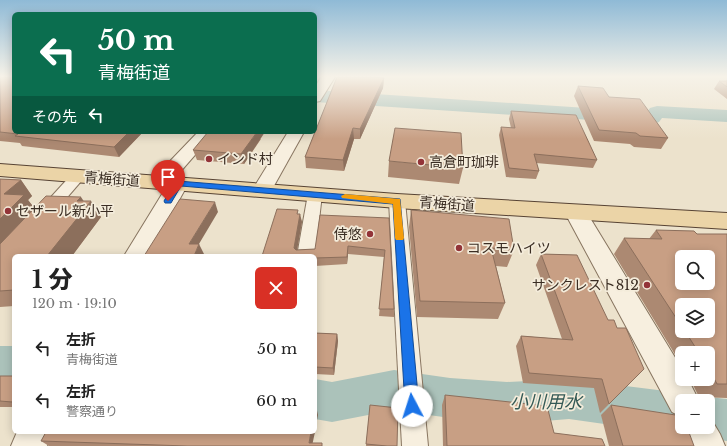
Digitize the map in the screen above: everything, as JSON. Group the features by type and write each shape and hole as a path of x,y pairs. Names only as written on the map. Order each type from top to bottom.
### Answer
{"main road":[{"name":"青梅街道","path":"0,170 397,201 727,221"}],"street":[{"path":"137,254 169,183 206,134"},
{"path":"263,190 295,134"},
{"path":"576,212 679,394"},
{"path":"28,446 35,434"}],"lane":[{"path":"37,221 78,176"},
{"path":"306,254 315,194"},
{"path":"397,201 408,369 415,446"}],"building":[{"path":"0,98 12,98 12,133 0,132"},
{"path":"329,98 375,98 360,129 353,128 343,160 305,157 314,134 317,134 317,127"},
{"path":"584,98 640,99 668,138 640,136 636,133 599,130"},
{"path":"511,111 576,115 597,160 534,154 539,171 509,168 501,127 515,128"},
{"path":"395,128 461,133 463,168 389,161"},
{"path":"18,134 127,134 114,147 15,136"},
{"path":"206,134 256,134 241,154 193,150"},
{"path":"0,179 21,180 4,194 24,195 0,219"},
{"path":"46,196 81,197 77,201 91,201 49,254 12,254 12,290 0,291 0,244"},
{"path":"180,199 215,202 189,244 199,244 195,254 145,254"},
{"path":"277,209 298,210 297,214 300,214 294,248 296,250 315,249 320,215 389,218 394,309 379,309 385,250 348,246 347,257 317,258 317,254 263,254"},
{"path":"411,210 509,219 514,250 491,248 505,303 420,301"},
{"path":"656,230 694,231 697,234 727,234 727,384 717,384 715,380 715,346 695,346 689,338 715,338 715,298 675,298 675,316 624,238 662,239"},
{"path":"541,254 577,255 608,320 614,320 617,328 626,328 644,369 609,404 602,379 529,373 521,336 573,340"},
{"path":"317,333 337,334 333,368 317,367"},
{"path":"0,376 12,376 12,402 0,401"},
{"path":"445,395 547,406 554,433 602,439 605,446 447,446"},
{"path":"370,405 398,408 397,446 366,444"},
{"path":"611,405 675,415 675,434 690,434 694,446 623,446"},
{"path":"45,434 311,434 309,443 322,443 322,446 187,446 41,441"}],"waterway":[{"path":"343,98 652,118 657,112 727,116"},
{"name":"小川用水","path":"0,364 12,364"},
{"name":"小川用水","path":"317,399 332,402 394,390 450,398 507,403 569,399 675,413"},
{"name":"小川用水","path":"715,419 727,420"}],"slow traffic":[{"path":"345,196 397,201 400,238"}],"place":[{"name":"インド村","path":"209,159"},
{"name":"高倉町珈琲","path":"421,162"},
{"name":"セザール新小平","path":"8,211"},
{"name":"侍悠","path":"370,234"},
{"name":"コスモハイツ","path":"459,248"},
{"name":"サンクレスト812","path":"647,285"}],"route":[{"path":"168,201 178,184 397,201 408,369 412,406"}]}
